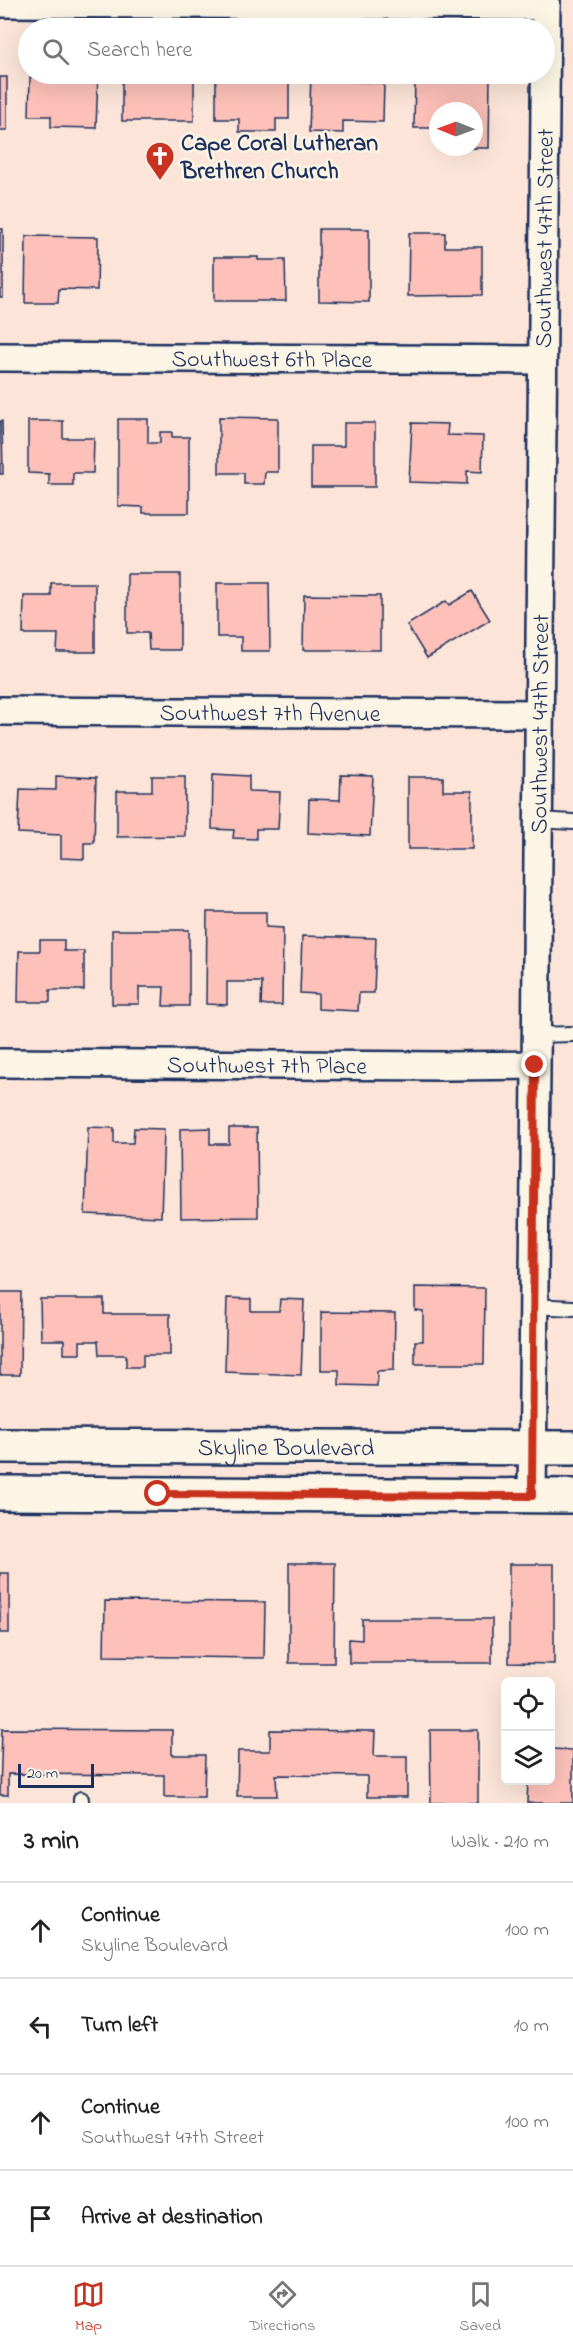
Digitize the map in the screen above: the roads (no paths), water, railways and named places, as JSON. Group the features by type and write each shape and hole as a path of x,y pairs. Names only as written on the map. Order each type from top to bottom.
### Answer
{"street":[{"path":"0,3 546,3"},
{"name":"Southwest 47th Street","path":"546,3 546,18"},
{"name":"Southwest 47th Street","path":"532,1496 545,84"},
{"name":"Southwest 6th Place","path":"0,357 542,360"},
{"name":"Southwest 7th Avenue","path":"0,711 539,714"},
{"name":"Southwest 7th Place","path":"0,1063 535,1065"},
{"name":"Skyline Boulevard","path":"0,1446 573,1448"},
{"name":"Skyline Boulevard","path":"0,1493 573,1496"}],"lane":[{"path":"537,820 573,822"},
{"path":"535,1035 573,1034"},
{"path":"532,1305 573,1308"}],"place":[{"name":"Cape Coral Lutheran Brethren Church","path":"160,182"}]}
